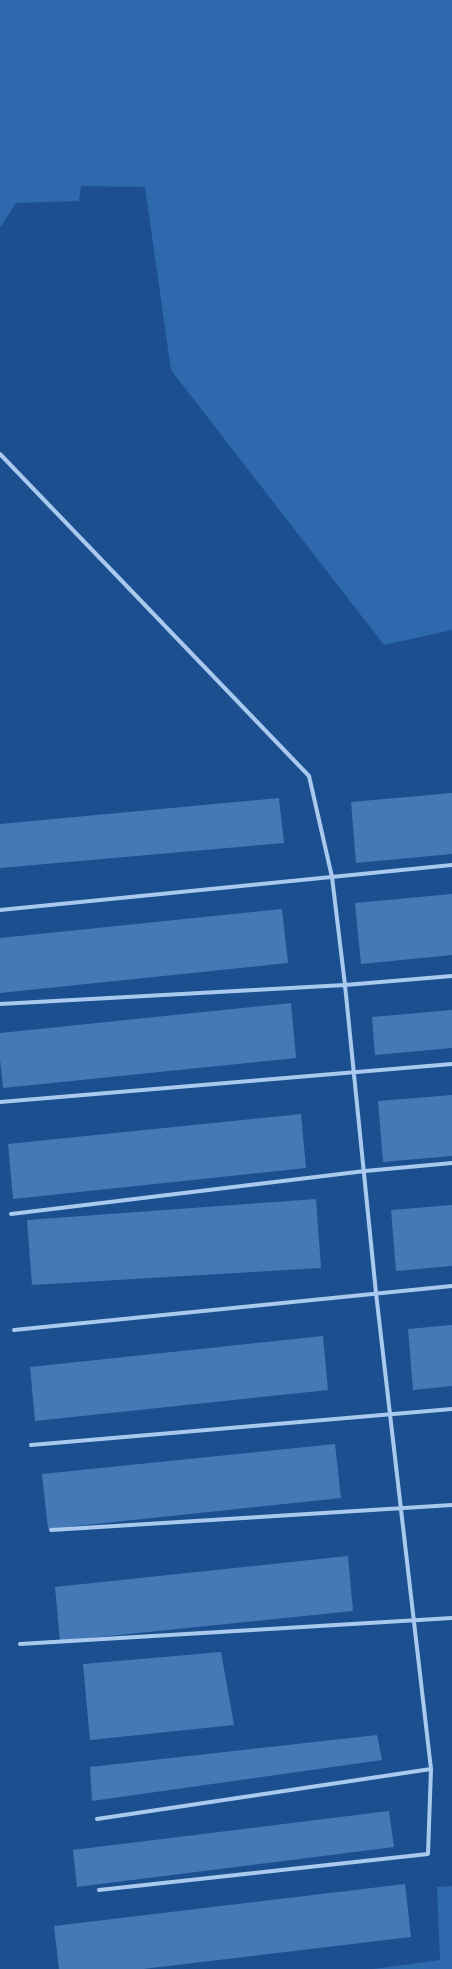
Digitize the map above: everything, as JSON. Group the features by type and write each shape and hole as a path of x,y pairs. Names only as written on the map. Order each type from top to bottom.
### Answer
{"lane":[{"path":"0,454 309,776 332,876 345,985 376,1294 431,1770 428,1854 99,1890"},
{"path":"0,910 452,865"},
{"path":"0,1004 345,985 452,976"},
{"path":"0,1102 452,1064"},
{"path":"11,1214 364,1171 452,1163"},
{"path":"14,1330 452,1286"},
{"path":"31,1445 452,1410"},
{"path":"52,1530 452,1505"},
{"path":"20,1644 452,1618"},
{"path":"97,1819 431,1770"}],"shaded area":[{"path":"0,0 452,0 452,630 384,645 171,370 145,187 81,186 79,201 16,203 0,228"},
{"path":"452,1886 452,1969 373,1969 440,1960 437,1887"}],"building":[{"path":"452,793 452,854 356,863 351,802"},
{"path":"279,798 284,843 0,868 0,824"},
{"path":"452,894 452,955 361,964 355,903"},
{"path":"282,909 288,963 0,993 0,938"},
{"path":"291,1003 296,1058 3,1088 0,1033"},
{"path":"452,1010 452,1048 375,1055 372,1017"},
{"path":"452,1095 452,1156 383,1162 378,1101"},
{"path":"301,1114 306,1168 13,1199 8,1144"},
{"path":"316,1199 321,1268 32,1285 27,1220"},
{"path":"452,1205 452,1266 396,1271 391,1210"},
{"path":"452,1325 452,1386 413,1390 408,1329"},
{"path":"323,1336 328,1390 35,1421 30,1367"},
{"path":"335,1444 341,1498 48,1529 42,1474"},
{"path":"348,1556 353,1611 60,1641 55,1587"},
{"path":"221,1652 234,1725 90,1740 83,1664"},
{"path":"377,1735 382,1760 92,1801 90,1767"},
{"path":"389,1811 394,1847 77,1887 73,1850"},
{"path":"405,1884 411,1937 143,1969 59,1969 54,1926"}]}
